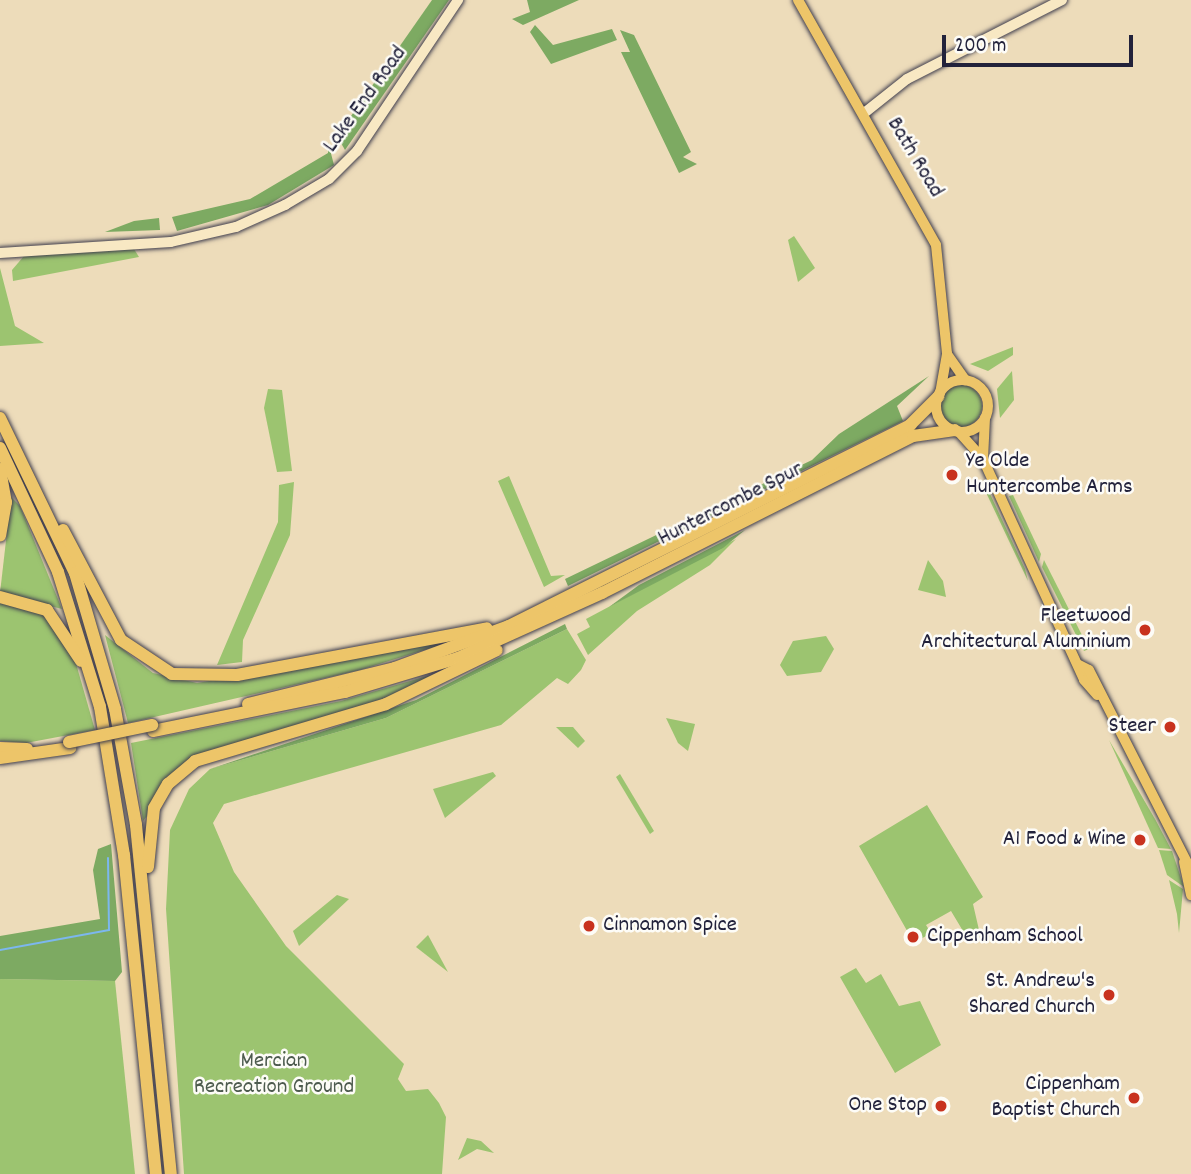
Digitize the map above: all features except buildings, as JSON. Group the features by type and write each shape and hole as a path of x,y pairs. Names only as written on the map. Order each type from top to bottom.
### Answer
{"highway":[{"name":"Huntercombe Spur","path":"534,614 911,425 939,395"},
{"path":"0,418 121,640 172,674 237,675 437,640 534,614"},
{"name":"Huntercombe Spur","path":"528,629 913,436 957,431"},
{"path":"0,448 58,572 100,707 119,815 156,1174"},
{"path":"0,469 6,502 0,535"},
{"path":"41,495 85,601 115,709 149,955 171,1174"},
{"path":"0,597 31,601 59,620 100,707"},
{"path":"153,728 395,668 534,614"},
{"path":"149,955 150,822 162,792 181,771 221,749 398,698 528,629"},
{"path":"0,758 375,685 528,629"},
{"path":"0,748 70,745"}],"main road":[{"name":"Lake End Road","path":"0,253 171,242 236,227 285,205 329,179 357,151 458,0"},
{"name":"Bath Road","path":"798,0 936,245 947,354 939,395"},
{"path":"863,114 907,79 1062,0"},
{"name":"Bath Road","path":"947,354 965,380"},
{"path":"983,459 985,393 965,380 939,395 939,416 983,459 1079,665 1191,870"},
{"path":"957,431 985,418"},
{"path":"1183,856 1191,895"}],"green space":[{"path":"432,0 449,0 345,150 337,136"},
{"path":"527,0 579,0 523,25 512,19 530,12"},
{"path":"535,25 553,45 612,29 617,40 551,64 530,32"},
{"path":"620,30 634,35 691,152 683,157 697,164 679,173 621,52 630,52"},
{"path":"328,142 334,165 268,205 177,231 172,217 250,199 328,153"},
{"path":"159,218 160,230 105,232 134,221"},
{"path":"794,236 815,268 798,282 788,240"},
{"path":"134,249 139,257 13,281 12,270 24,256"},
{"path":"0,268 15,326 44,343 0,346"},
{"path":"1013,347 1013,355 988,371 970,364"},
{"path":"1012,371 1014,400 1000,418 997,389"},
{"path":"929,376 897,406 903,421 568,586 565,579 812,460 839,434"},
{"path":"961,385 976,391 982,406 976,421 961,427 946,421 940,406 946,391"},
{"path":"268,389 282,390 292,471 277,472 264,408"},
{"path":"509,476 551,576 565,575 544,587 498,481"},
{"path":"984,481 1025,569 1028,581 982,484"},
{"path":"294,482 290,535 243,640 242,662 217,665 278,522 279,485"},
{"path":"1013,495 1041,554 1039,562 1009,496"},
{"path":"11,497 20,506 62,609 0,593"},
{"path":"745,530 723,548 609,607 639,585"},
{"path":"736,539 710,565 637,611 588,655 577,634 590,627 586,619"},
{"path":"928,560 943,581 946,597 918,590"},
{"path":"1044,560 1089,649 1084,651 1042,567"},
{"path":"0,602 42,612 75,660 95,730 26,743 0,741"},
{"path":"565,624 567,629 386,718 210,769 416,700"},
{"name":"Mercian Recreation Ground","path":"567,629 586,660 581,670 568,684 557,678 501,725 224,804 213,823 234,872 286,946 404,1064 398,1079 406,1091 428,1089 439,1103 446,1117 442,1174 184,1174 166,909 170,830 189,789 210,769 386,718"},
{"path":"105,635 153,673 197,683 453,641 360,670 128,723"},
{"path":"826,636 834,649 821,672 787,676 780,665 793,641"},
{"path":"448,670 392,697 197,755 143,821 131,743 341,701"},
{"path":"666,718 695,724 688,751 678,743"},
{"path":"556,727 573,727 585,741 578,748"},
{"path":"1109,740 1155,819 1171,849 1158,848"},
{"path":"493,772 496,776 445,818 433,789"},
{"path":"620,774 654,831 650,834 616,777"},
{"path":"927,805 983,897 973,904 979,930 966,936 951,911 926,925 931,933 914,943 859,846"},
{"path":"111,844 122,972 115,981 0,979 0,936 100,919 93,870 98,849"},
{"path":"1159,850 1172,851 1184,887 1167,875"},
{"path":"1169,880 1183,889 1179,933 1177,914"},
{"path":"337,895 349,899 299,946 293,931"},
{"path":"428,935 448,972 416,947"},
{"path":"856,968 866,983 881,974 899,1006 920,1001 941,1045 895,1073 840,977"},
{"path":"0,979 115,981 135,1174 0,1174"},
{"path":"467,1138 481,1141 494,1153 477,1149 458,1160"}],"waterway":[{"path":"0,950 109,930 108,858"}],"place":[{"name":"Ye Olde Huntercombe Arms","path":"952,475"},
{"name":"Fleetwood Architectural Aluminium","path":"1145,630"},
{"name":"Steer","path":"1170,727"},
{"name":"A1 Food & Wine","path":"1140,840"},
{"name":"Cinnamon Spice","path":"589,926"},
{"name":"Cippenham School","path":"913,937"},
{"name":"St. Andrew's Shared Church","path":"1109,995"},
{"name":"Cippenham Baptist Church","path":"1134,1098"},
{"name":"One Stop","path":"941,1106"}]}
